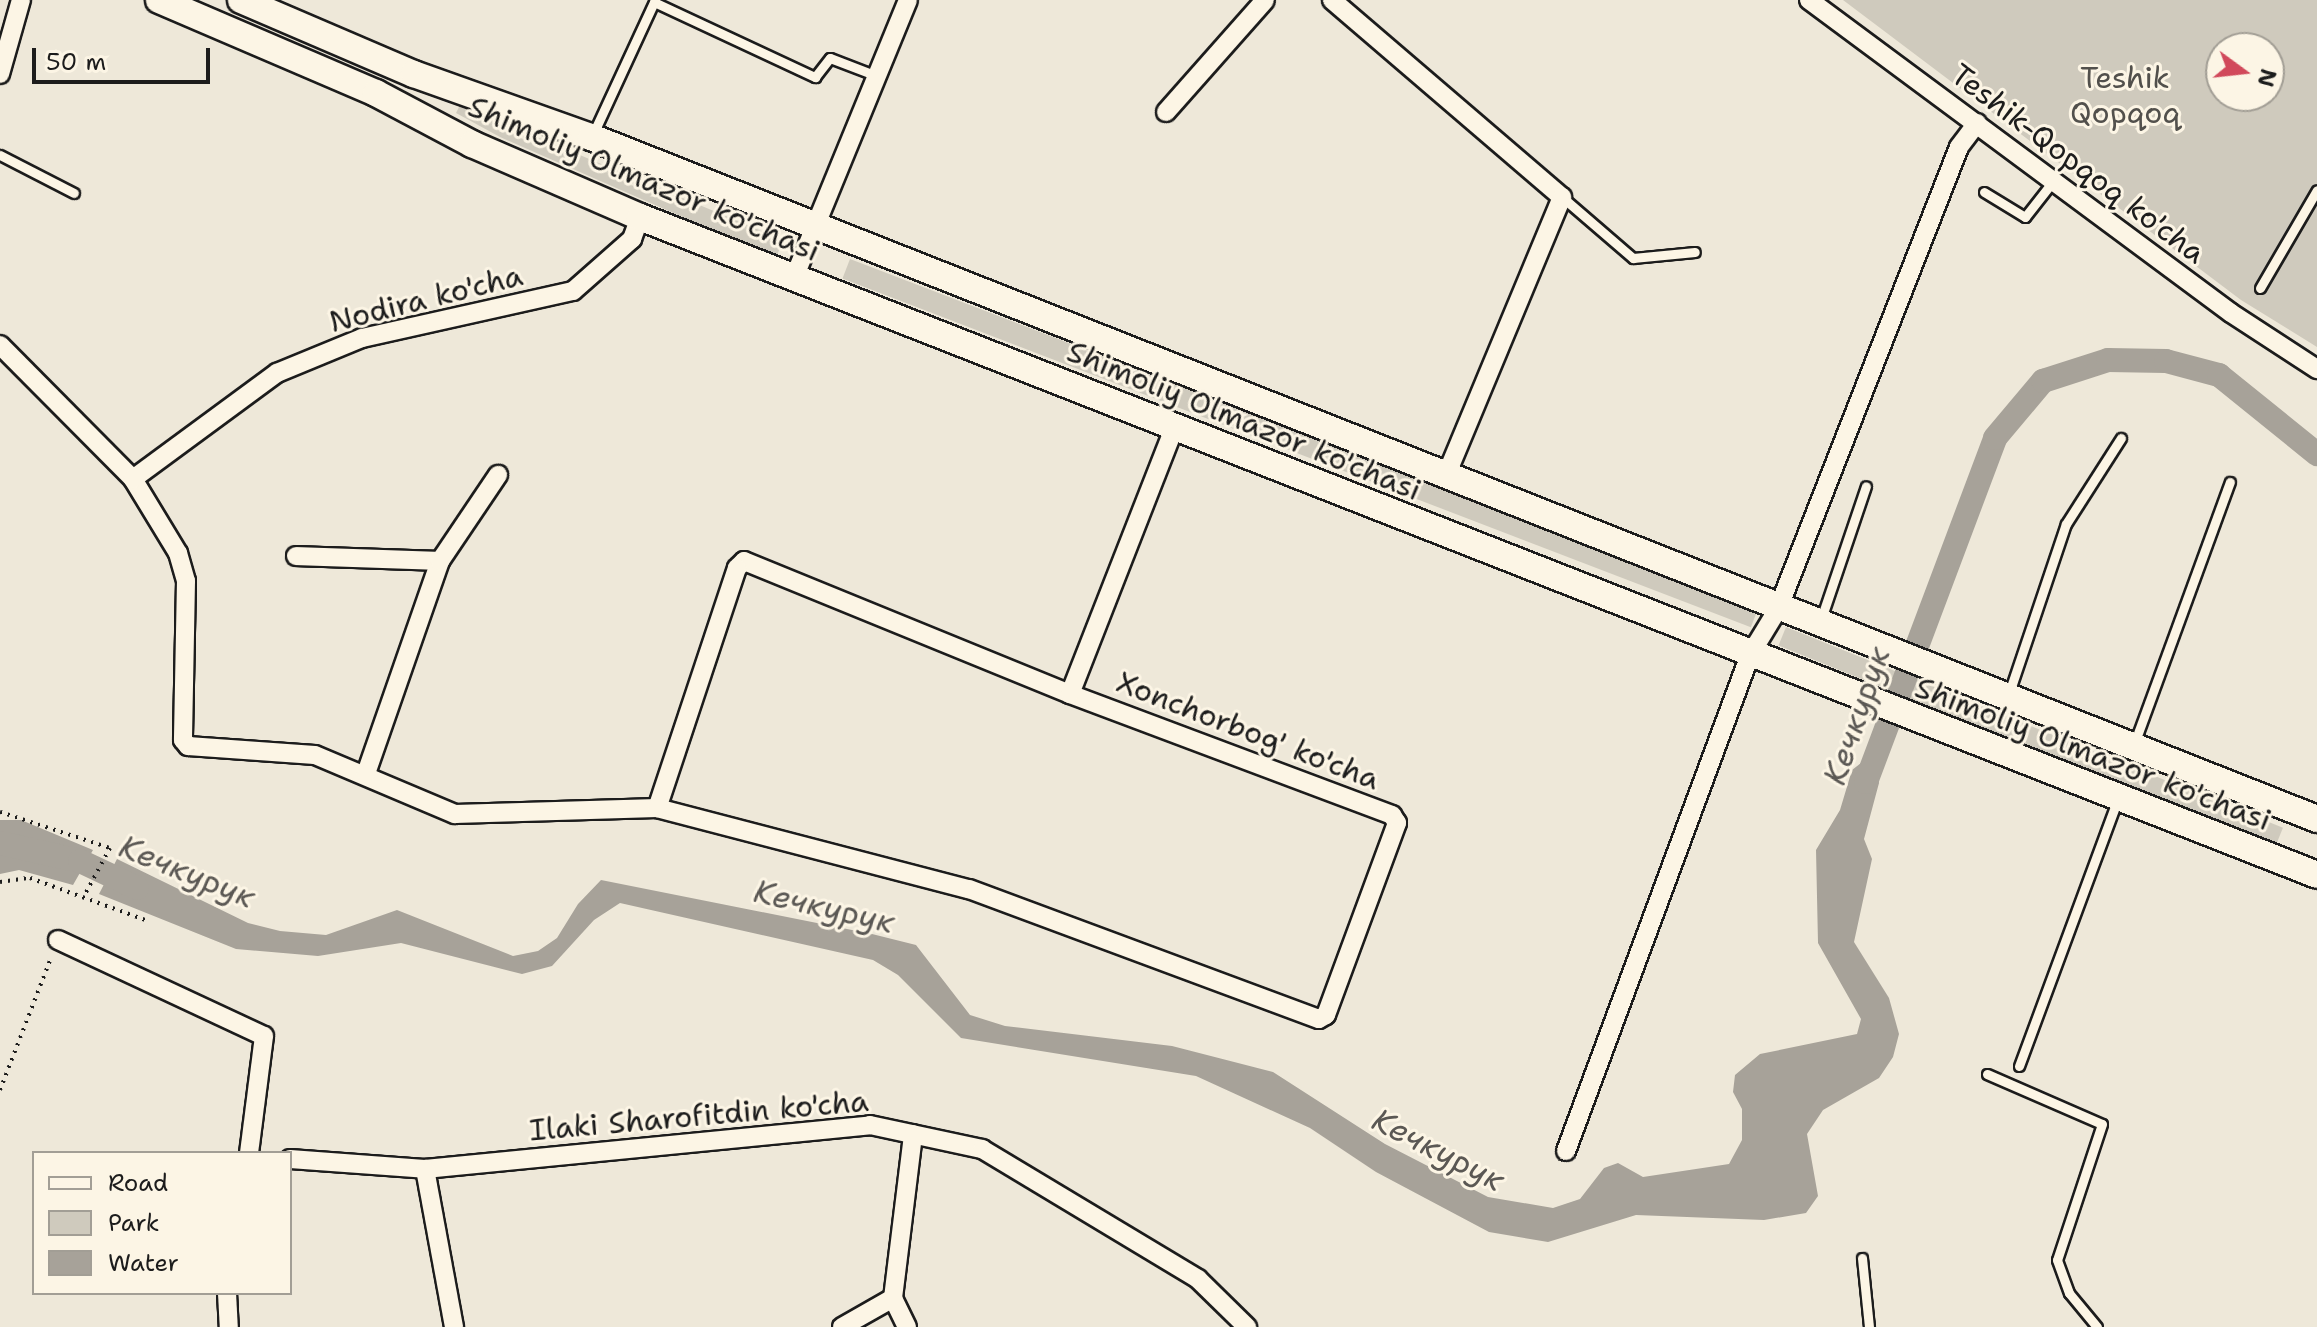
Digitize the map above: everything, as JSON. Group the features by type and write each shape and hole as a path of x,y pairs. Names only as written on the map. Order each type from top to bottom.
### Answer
{"main road":[{"name":"Shimoliy Olmazor ko'chasi","path":"241,0 414,74 591,137 1445,478 2317,819"},
{"name":"Shimoliy Olmazor ko'chasi","path":"167,1 376,93 472,144 640,217 2317,875"}],"street":[{"path":"0,74 21,0"},
{"path":"794,278 908,0"},
{"path":"1166,112 1265,0"},
{"path":"1332,0 1562,197 1445,478"},
{"name":"Teshik-Qopqoq ko'cha","path":"1809,0 2231,313 2317,369"},
{"path":"1566,1151 1750,655 1778,609 1959,147 1977,123"},
{"name":"Nodira ko'cha","path":"133,479 277,373 362,338 573,291 632,239 640,217"},
{"path":"2,351 133,479"},
{"path":"1070,694 1174,428"},
{"path":"366,774 440,561 498,475"},
{"name":"Xonchorbog' ko'cha","path":"133,479 178,553 186,581 183,740 188,746 300,751 366,774 455,814 657,808 969,889 1319,1019 1326,1015 1397,823 1392,815 1070,694 744,561 737,568 657,808"},
{"path":"296,556 440,561"},
{"path":"58,940 264,1036 249,1151"},
{"name":"Ilaki Sharofitdin ko'cha","path":"292,1159 425,1169 870,1125 982,1149 1198,1279 1247,1327"},
{"path":"907,1327 893,1298 913,1134"},
{"path":"425,1169 454,1327"},
{"path":"227,1295 229,1327"},
{"path":"842,1327 893,1298"}],"lane":[{"path":"591,137 654,2 815,77 830,58 877,76"},
{"path":"0,155 74,193"},
{"path":"1984,192 2025,217 2054,180"},
{"path":"2260,288 2317,190"},
{"path":"1562,197 1633,258 1695,252"},
{"path":"2007,698 2066,524 2121,438"},
{"path":"2132,748 2230,482"},
{"path":"1818,625 1866,486"},
{"path":"2019,1066 2118,798"},
{"path":"1987,1074 2093,1115 2102,1124 2057,1260 2069,1293 2097,1327"},
{"path":"1862,1258 1869,1327"}],"path":[{"path":"0,812 110,848 84,896"},
{"path":"0,882 30,878 148,921"},
{"path":"0,1090 58,940"}],"green space":[{"name":"Teshik Qopqoq","path":"1843,0 2317,0 2317,347 2241,300"},
{"path":"460,105 783,240 776,258 500,137 456,113"},
{"path":"850,259 1758,608 1751,627 842,279"},
{"path":"1786,627 2283,828 2275,846 1779,646"}],"water":[{"path":"1874,753 1879,783 1864,839 1872,859 1854,942 1889,998 1899,1034 1893,1057 1879,1078 1823,1110 1807,1134 1818,1196 1806,1213 1764,1220 1636,1215 1548,1242 1489,1232 1376,1172 1310,1128 1196,1076 961,1038 898,975 873,960 620,903 594,920 552,966 522,974 401,943 318,956 236,949 99,894 117,859 248,923 280,931 326,935 397,910 513,956 538,951 557,938 578,904 601,880 872,934 916,945 970,1015 1005,1026 1172,1046 1273,1072 1385,1144 1488,1197 1553,1208 1580,1199 1604,1168 1618,1163 1643,1177 1729,1164 1742,1140 1742,1109 1733,1092 1735,1075 1760,1054 1857,1034 1861,1019 1818,943 1816,850 1840,810 1852,770"},
{"path":"0,820 21,820 93,850 73,885 19,870 0,874"}],"waterway":[{"name":"Кечкурук","path":"1866,782 1995,438 2043,381 2108,360 2166,361 2219,375 2317,454"},
{"name":"Кечкурук","path":"0,843 80,861 137,888"}]}
